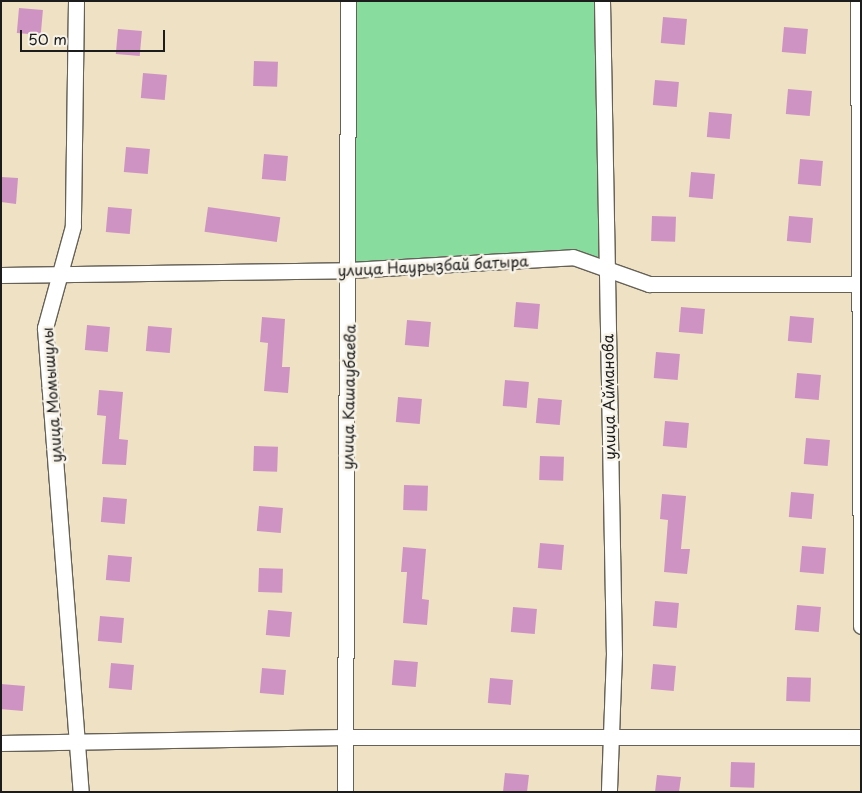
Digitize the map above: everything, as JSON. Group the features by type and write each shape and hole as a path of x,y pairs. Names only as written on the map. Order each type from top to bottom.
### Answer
{"street":[{"name":"улица Момышулы","path":"76,1 73,226 58,273 45,328 81,792"},
{"name":"улица Кашаубаева","path":"345,792 344,737 350,270 348,1"},
{"name":"улица Айманова","path":"602,1 614,653 608,736 609,792"},
{"path":"858,1 861,626"},
{"name":"улица Наурызбай батыра","path":"1,275 350,270 574,257 649,284 859,284"},
{"path":"1,743 344,737 861,737"}],"green space":[{"path":"348,1 602,1 606,269 573,257 350,270"}],"building":[{"path":"19,8 43,10 41,35 17,33"},
{"path":"663,17 687,19 685,45 661,43"},
{"path":"784,27 808,29 806,54 782,52"},
{"path":"118,29 142,31 140,56 116,54"},
{"path":"254,61 278,62 277,87 253,86"},
{"path":"143,73 167,75 165,100 141,98"},
{"path":"655,80 679,82 677,107 653,105"},
{"path":"788,89 812,91 810,116 786,114"},
{"path":"709,112 732,114 730,139 707,137"},
{"path":"126,147 150,149 148,174 124,172"},
{"path":"264,154 288,156 286,181 262,179"},
{"path":"800,159 823,161 821,186 798,184"},
{"path":"691,172 715,174 713,199 689,197"},
{"path":"1,177 18,178 16,204 1,202"},
{"path":"108,207 132,209 130,234 106,232"},
{"path":"208,207 280,217 277,242 205,232"},
{"path":"652,216 676,217 675,242 651,241"},
{"path":"789,216 813,218 811,243 787,241"},
{"path":"516,302 540,304 538,329 514,327"},
{"path":"681,307 705,309 703,334 679,332"},
{"path":"790,316 814,318 812,343 788,341"},
{"path":"262,317 285,319 282,367 290,367 288,393 264,391 268,343 260,342"},
{"path":"407,320 431,322 429,347 405,345"},
{"path":"87,325 110,327 108,352 85,350"},
{"path":"148,326 172,328 170,353 146,351"},
{"path":"656,352 680,354 678,380 654,378"},
{"path":"797,373 821,375 819,400 795,398"},
{"path":"505,380 529,382 527,408 503,406"},
{"path":"99,390 123,392 119,439 128,440 126,465 102,464 106,416 97,415"},
{"path":"398,397 422,399 420,424 396,422"},
{"path":"538,398 562,400 560,425 536,423"},
{"path":"665,421 689,423 687,448 663,446"},
{"path":"806,438 830,440 828,466 804,464"},
{"path":"254,446 278,447 277,472 253,471"},
{"path":"540,456 564,457 563,481 539,480"},
{"path":"404,485 428,486 427,511 403,510"},
{"path":"791,492 814,494 812,519 789,517"},
{"path":"662,494 686,496 681,549 690,549 687,574 664,572 668,520 660,519"},
{"path":"103,497 127,499 125,524 101,522"},
{"path":"259,506 283,508 281,533 257,531"},
{"path":"540,543 564,545 562,570 538,568"},
{"path":"802,546 826,548 824,574 800,572"},
{"path":"403,547 426,549 422,599 429,600 427,625 403,623 407,572 401,572"},
{"path":"108,555 132,557 130,582 106,580"},
{"path":"259,568 283,569 282,593 258,592"},
{"path":"655,601 679,603 677,628 653,626"},
{"path":"797,605 821,607 819,632 795,630"},
{"path":"513,607 537,609 535,634 511,632"},
{"path":"268,610 292,612 290,637 266,635"},
{"path":"100,616 124,618 122,643 98,641"},
{"path":"394,660 418,662 416,687 392,685"},
{"path":"111,663 134,665 132,690 109,688"},
{"path":"653,664 676,666 674,691 651,689"},
{"path":"262,668 286,670 284,695 260,693"},
{"path":"787,677 811,678 810,702 786,701"},
{"path":"490,678 513,680 511,705 488,703"},
{"path":"1,684 25,686 23,711 1,709"},
{"path":"731,762 755,763 754,788 730,787"},
{"path":"505,773 529,775 527,792 503,792"},
{"path":"657,775 681,777 679,792 655,792"}]}
